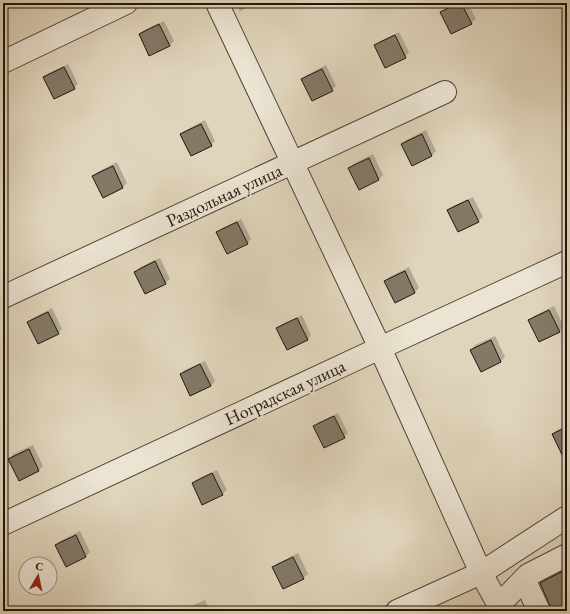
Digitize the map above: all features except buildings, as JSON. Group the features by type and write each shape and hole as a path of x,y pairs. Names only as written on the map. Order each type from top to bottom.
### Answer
{"street":[{"path":"3,62 126,3"},
{"path":"217,3 380,348 481,573 501,608 528,575 567,555"},
{"name":"Раздольная улица","path":"3,297 445,92"},
{"name":"Ноградская улица","path":"3,524 567,262"},
{"path":"397,611 481,573 567,517"},
{"path":"524,579 540,611"}]}
